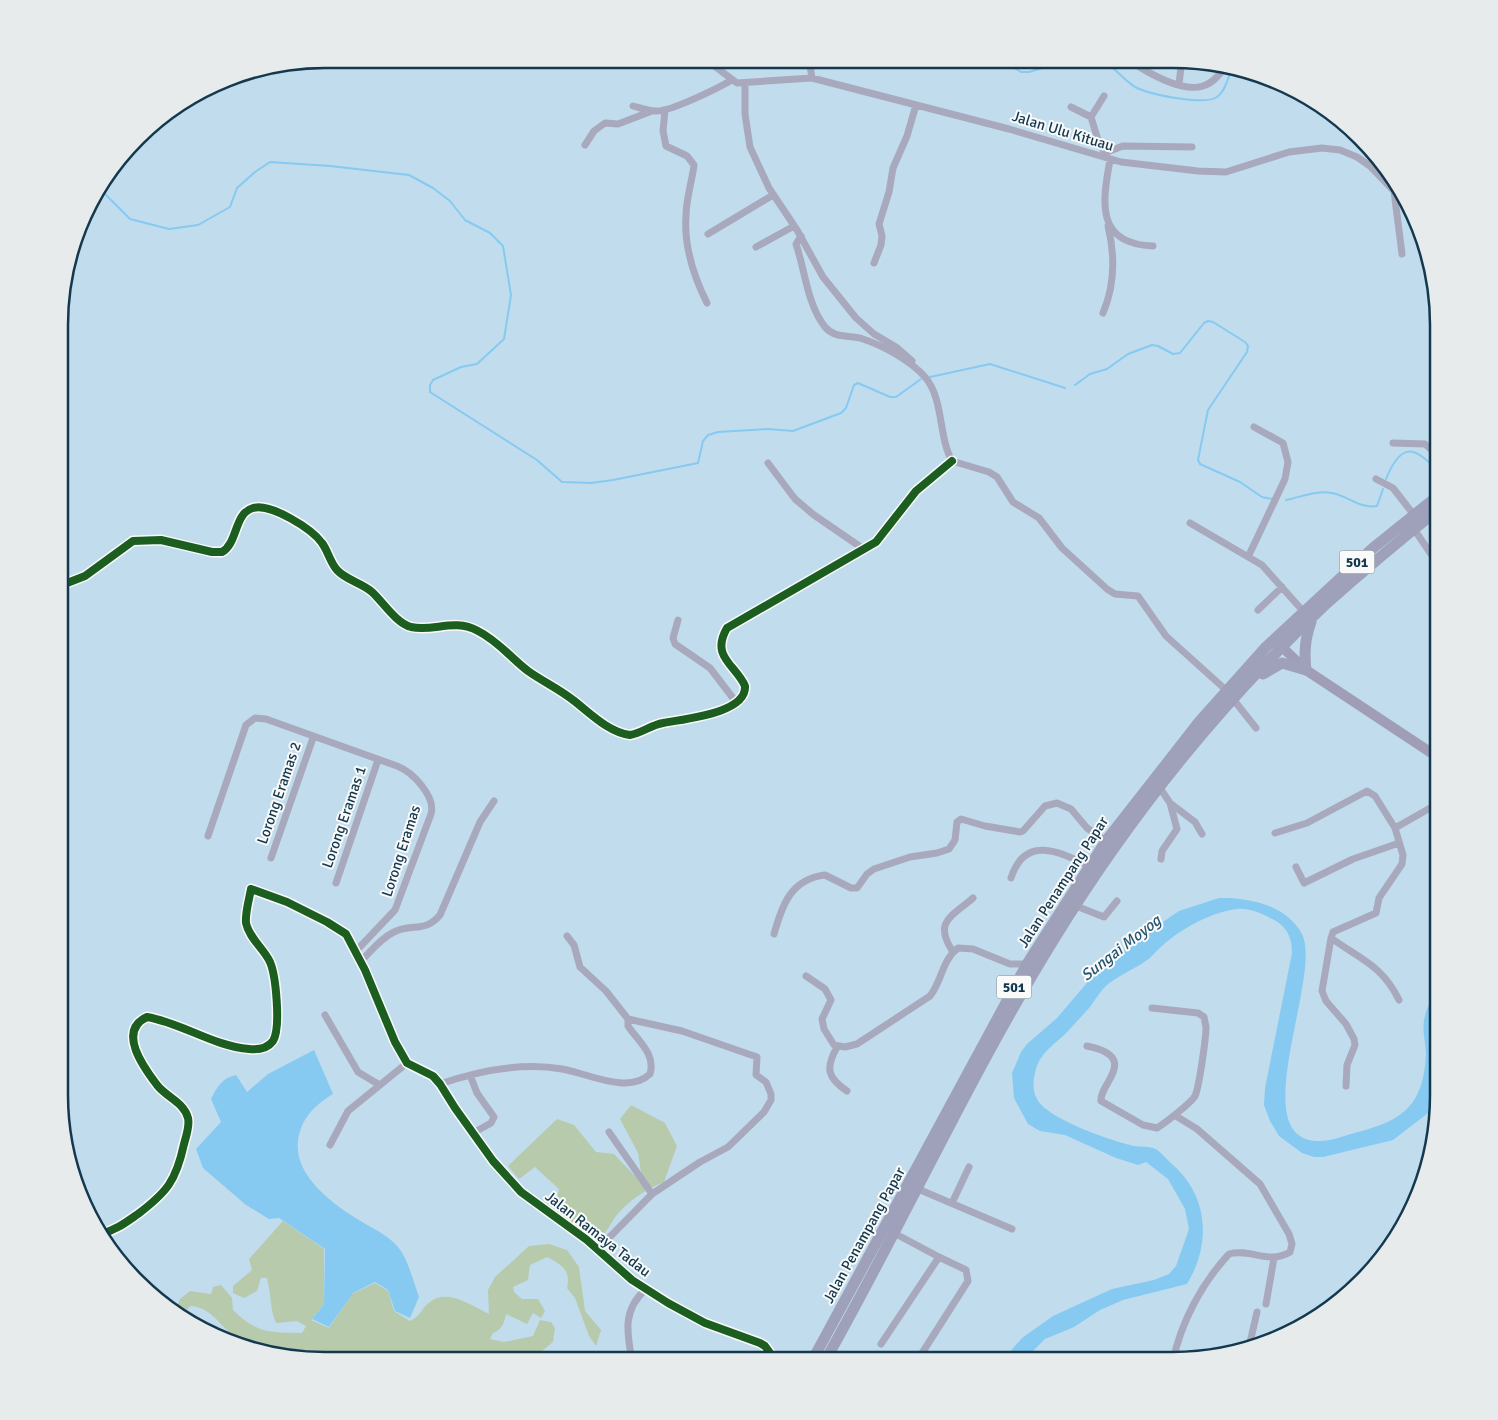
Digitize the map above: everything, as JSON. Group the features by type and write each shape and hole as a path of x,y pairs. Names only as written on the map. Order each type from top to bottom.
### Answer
{"main road":[{"name":"Jalan Penampang Papar","path":"830,1352 998,1035 1076,906 1127,830 1233,699 1282,647 1307,615 1372,548 1430,502"},
{"path":"1418,512 1430,507"},
{"name":"Jalan Penampang Papar","path":"817,1352 1027,964 1106,841 1226,690 1280,634 1307,615 1430,516"},
{"path":"1306,670 1304,642 1307,615"},
{"path":"1280,634 1279,641 1282,647 1306,670 1430,752"},
{"path":"1254,676 1266,673 1282,663 1306,670"}],"street":[{"name":"Jalan Ulu Kituau","path":"717,68 732,80 745,84 812,78 1009,129 1108,157 1198,171 1226,172 1289,152 1322,148 1340,150 1357,157 1370,166 1390,187"},
{"path":"810,68 812,78"},
{"path":"1139,68 1145,72 1180,84 1201,87 1212,82 1221,72"},
{"path":"1180,84 1181,68"},
{"path":"633,106 652,110 666,110 732,80"},
{"path":"745,84 745,114 750,147 773,195 801,236 823,277 856,318 874,334 896,346 915,364 919,371"},
{"path":"1091,117 1104,96"},
{"path":"874,264 881,245 882,236 879,224 890,192 893,168 904,146 916,105"},
{"path":"1070,107 1091,117 1098,140 1108,157 1104,200 1105,216 1111,238 1113,283 1103,313"},
{"path":"585,145 594,131 605,123 618,124 652,110"},
{"path":"666,110 664,131 666,146 687,156 694,165 686,217 687,237 698,286 707,303"},
{"path":"1108,157 1123,146 1192,147"},
{"path":"1394,193 1402,254"},
{"path":"708,234 773,195"},
{"path":"1105,216 1118,237 1137,245 1153,246"},
{"path":"756,247 794,226"},
{"path":"801,236 796,244 819,318 831,333 859,338 892,353 919,371 927,379 952,461"},
{"path":"859,338 874,334"},
{"path":"1249,555 1285,479 1288,462 1283,443 1254,427"},
{"path":"1393,443 1425,444 1430,449"},
{"path":"68,583 84,576 133,541 161,540 212,552 222,552 231,544 245,512 252,508 260,507 290,520 317,538 336,569 369,590 405,624 421,628 448,624 470,627 503,648 529,672 567,695 607,726 620,732 634,734 660,723 697,718 743,698 745,686 725,661 722,640 727,628 805,581 865,550 876,542 916,491 952,461"},
{"path":"952,461 989,472 997,477 1012,502 1039,518 1062,548 1107,588 1116,594 1138,596 1166,636 1226,690"},
{"path":"768,462 795,499 814,515 865,550"},
{"path":"1376,479 1393,488 1418,512"},
{"path":"1190,523 1249,555 1274,575 1307,615"},
{"path":"1414,529 1430,553"},
{"path":"1258,610 1282,587"},
{"path":"678,620 673,638 674,644 710,668 736,702"},
{"path":"1233,699 1256,728"},
{"name":"Lorong Eramas","path":"208,836 248,722 255,718 262,718 410,773 426,794 433,808 398,904 387,920 356,951"},
{"name":"Lorong Eramas 2","path":"271,858 313,738"},
{"name":"Lorong Eramas 1","path":"336,883 378,760"},
{"path":"1160,788 1170,803 1177,829 1162,851 1162,859"},
{"path":"1275,833 1307,823 1367,791 1375,796 1395,828 1403,855 1402,864 1379,898 1376,914 1333,932 1330,938 1322,990 1326,1001 1346,1024 1354,1040 1355,1045 1347,1066 1346,1086"},
{"path":"361,961 391,933 402,928 423,927 435,921 440,915 480,822 494,801"},
{"path":"774,934 784,902 794,889 804,882 825,875 851,888 857,888 866,874 879,867 910,856 937,853 949,849 955,840 957,822 961,818 984,826 1020,832 1045,806 1057,803 1071,809 1087,828 1106,841"},
{"path":"1170,803 1195,822 1202,834"},
{"path":"1395,828 1430,808"},
{"path":"1296,867 1304,883 1353,859 1399,843"},
{"path":"1011,878 1018,863 1029,853 1038,850 1055,851 1089,866"},
{"path":"107,1232 122,1227 164,1194 178,1170 188,1127 185,1112 158,1086 136,1055 134,1036 141,1021 147,1017 166,1021 207,1038 249,1049 262,1049 272,1042 275,1035 276,994 271,963 252,937 246,922 251,889 287,902 346,934 361,961 388,1028 407,1063 433,1076 440,1084 470,1075 513,1068 550,1067 609,1080 638,1083 650,1074 651,1059 646,1048 628,1026 628,1019 606,990 580,967 574,946 567,936"},
{"path":"952,952 944,939 946,921 973,898"},
{"path":"1076,906 1104,917 1117,901"},
{"path":"1330,938 1377,968 1388,980 1399,1000"},
{"path":"837,1047 857,1044 926,999 938,984 952,952 958,948 966,947 1010,964 1027,964"},
{"path":"806,976 825,989 830,995 831,1002 822,1020 827,1034 837,1047"},
{"path":"1087,1046 1105,1053 1110,1057 1115,1067 1113,1078 1101,1095 1102,1101 1143,1125 1153,1128 1176,1116 1180,1109 1195,1096 1206,1033 1206,1021 1202,1015 1192,1011 1152,1008"},
{"path":"325,1015 358,1072 378,1084"},
{"path":"598,1248 652,1194 700,1162 732,1144 768,1108 771,1094 766,1082 756,1075 758,1058 752,1053 682,1031 628,1019"},
{"path":"837,1047 829,1062 830,1072 834,1080 847,1091"},
{"path":"330,1145 348,1111 378,1084 407,1063"},
{"path":"470,1075 477,1093 494,1119 473,1133"},
{"name":"Jalan Ramaya Tadau","path":"440,1084 473,1133 503,1173 521,1192 598,1248 632,1280 705,1323 760,1343 769,1352"},
{"path":"1174,1352 1192,1307 1211,1274 1229,1254 1245,1253 1274,1258 1290,1252 1291,1239 1262,1187 1197,1129 1176,1116"},
{"path":"609,1132 652,1194"},
{"path":"952,1203 969,1167"},
{"path":"918,1189 1012,1230"},
{"path":"894,1234 966,1270 968,1281 923,1352"},
{"path":"881,1344 939,1257"},
{"path":"1266,1304 1274,1258"},
{"path":"630,1352 627,1336 628,1314 638,1296 646,1289"},
{"path":"1250,1341 1257,1312"}],"green space":[{"path":"631,1105 665,1123 677,1146 664,1182 644,1192 626,1205 594,1244 555,1210 559,1189 535,1167 519,1179 508,1166 557,1119 574,1125 596,1152 614,1154 636,1177 641,1172 638,1153 620,1119"},
{"path":"283,1221 324,1249 324,1304 311,1320 329,1328 352,1294 375,1283 388,1291 394,1311 410,1321 430,1302 444,1297 468,1303 489,1314 488,1290 495,1277 529,1246 549,1244 567,1250 579,1267 585,1311 601,1330 596,1346 589,1336 575,1298 567,1288 568,1277 566,1272 561,1266 547,1257 530,1265 528,1280 513,1287 514,1292 522,1299 538,1299 545,1311 541,1318 533,1313 527,1324 506,1314 499,1330 493,1333 490,1339 504,1342 533,1336 540,1320 551,1322 555,1328 553,1342 542,1352 308,1352 274,1348 231,1335 213,1316 202,1309 190,1306 186,1311 177,1306 180,1299 190,1291 211,1294 213,1287 221,1285 232,1298 233,1310 249,1324 272,1332 302,1333 306,1326 297,1321 276,1323 267,1278 261,1278 257,1291 244,1298 233,1293 233,1286 252,1270 249,1259"}],"water":[{"path":"1219,898 1254,901 1287,916 1302,934 1306,955 1303,984 1290,1052 1286,1085 1287,1113 1296,1133 1317,1141 1338,1138 1388,1122 1408,1108 1421,1086 1424,1072 1426,1055 1424,1025 1430,999 1430,1112 1393,1140 1323,1157 1314,1157 1302,1153 1279,1136 1270,1121 1264,1105 1265,1088 1292,953 1289,936 1276,921 1246,909 1227,911 1208,917 1188,927 1159,948 1150,958 1113,980 1100,992 1087,1010 1038,1063 1034,1077 1034,1092 1043,1107 1066,1121 1111,1139 1134,1146 1156,1149 1185,1178 1194,1191 1200,1206 1202,1222 1203,1237 1195,1269 1187,1284 1123,1300 1100,1310 1074,1327 1045,1339 1032,1352 1010,1352 1022,1338 1053,1316 1112,1289 1154,1280 1169,1274 1176,1266 1189,1229 1185,1209 1168,1179 1146,1162 1138,1165 1116,1158 1065,1135 1040,1131 1028,1124 1014,1098 1012,1073 1021,1052 1027,1044 1057,1018 1091,978 1135,941 1179,911"},
{"path":"314,1050 333,1094 310,1113 302,1126 298,1141 298,1153 302,1165 307,1175 324,1195 360,1221 388,1238 401,1251 419,1297 410,1318 395,1311 388,1290 375,1282 353,1293 329,1327 312,1319 324,1304 325,1249 279,1218 269,1219 246,1205 203,1168 196,1149 221,1122 211,1099 224,1081 236,1075 247,1092 268,1074"}],"waterway":[{"path":"1015,68 1021,72 1042,68"},
{"path":"1112,68 1125,80 1142,90 1189,100 1217,97 1221,94 1230,74"},
{"path":"104,193 130,219 169,229 198,225 230,207 237,188 270,162 330,166 409,175 433,188 450,201 465,220 490,233 503,246 511,295 504,339 477,364 461,367 433,380 430,385 430,392 537,460 562,482 591,483 613,480 698,463 703,441 708,435 718,432 768,429 793,431 841,413 846,408 854,385 858,383 890,397 896,397 921,379"},
{"path":"1075,385 1090,374 1107,369 1128,354 1152,345 1173,354 1180,353 1204,323 1208,321 1213,322 1245,342 1248,346 1247,352 1208,410 1198,460 1200,464 1240,482 1262,497 1272,499"},
{"path":"930,377 990,364 1065,388"},
{"path":"1386,479 1397,459 1403,453 1416,453 1430,464"},
{"path":"1286,500 1326,492 1365,506 1377,506 1383,489"}],"cycle path":[{"path":"68,583 85,576 133,541 161,540 212,552 222,552 231,542 242,516 247,511 261,507 270,509 301,524 317,537 337,570 372,592 405,625 419,628 452,625 469,627 478,631 498,645 528,671 568,696 607,726 630,735 659,724 712,714 736,703 743,695 745,686 723,654 721,646 727,628 876,542 916,491 952,461"},
{"path":"107,1232 129,1220 148,1206 169,1185 178,1167 188,1128 186,1112 157,1085 140,1060 133,1040 134,1031 138,1023 147,1017 160,1020 223,1044 249,1049 262,1048 268,1046 273,1041 277,1025 274,978 270,962 250,934 246,923 251,889 287,902 346,934 365,970 395,1042 407,1063 433,1076 493,1161 521,1192 587,1240 632,1280 668,1303 705,1323 760,1343 769,1352"}],"water label":[{"name":"Sungai Moyog","path":"1121,948"}]}
